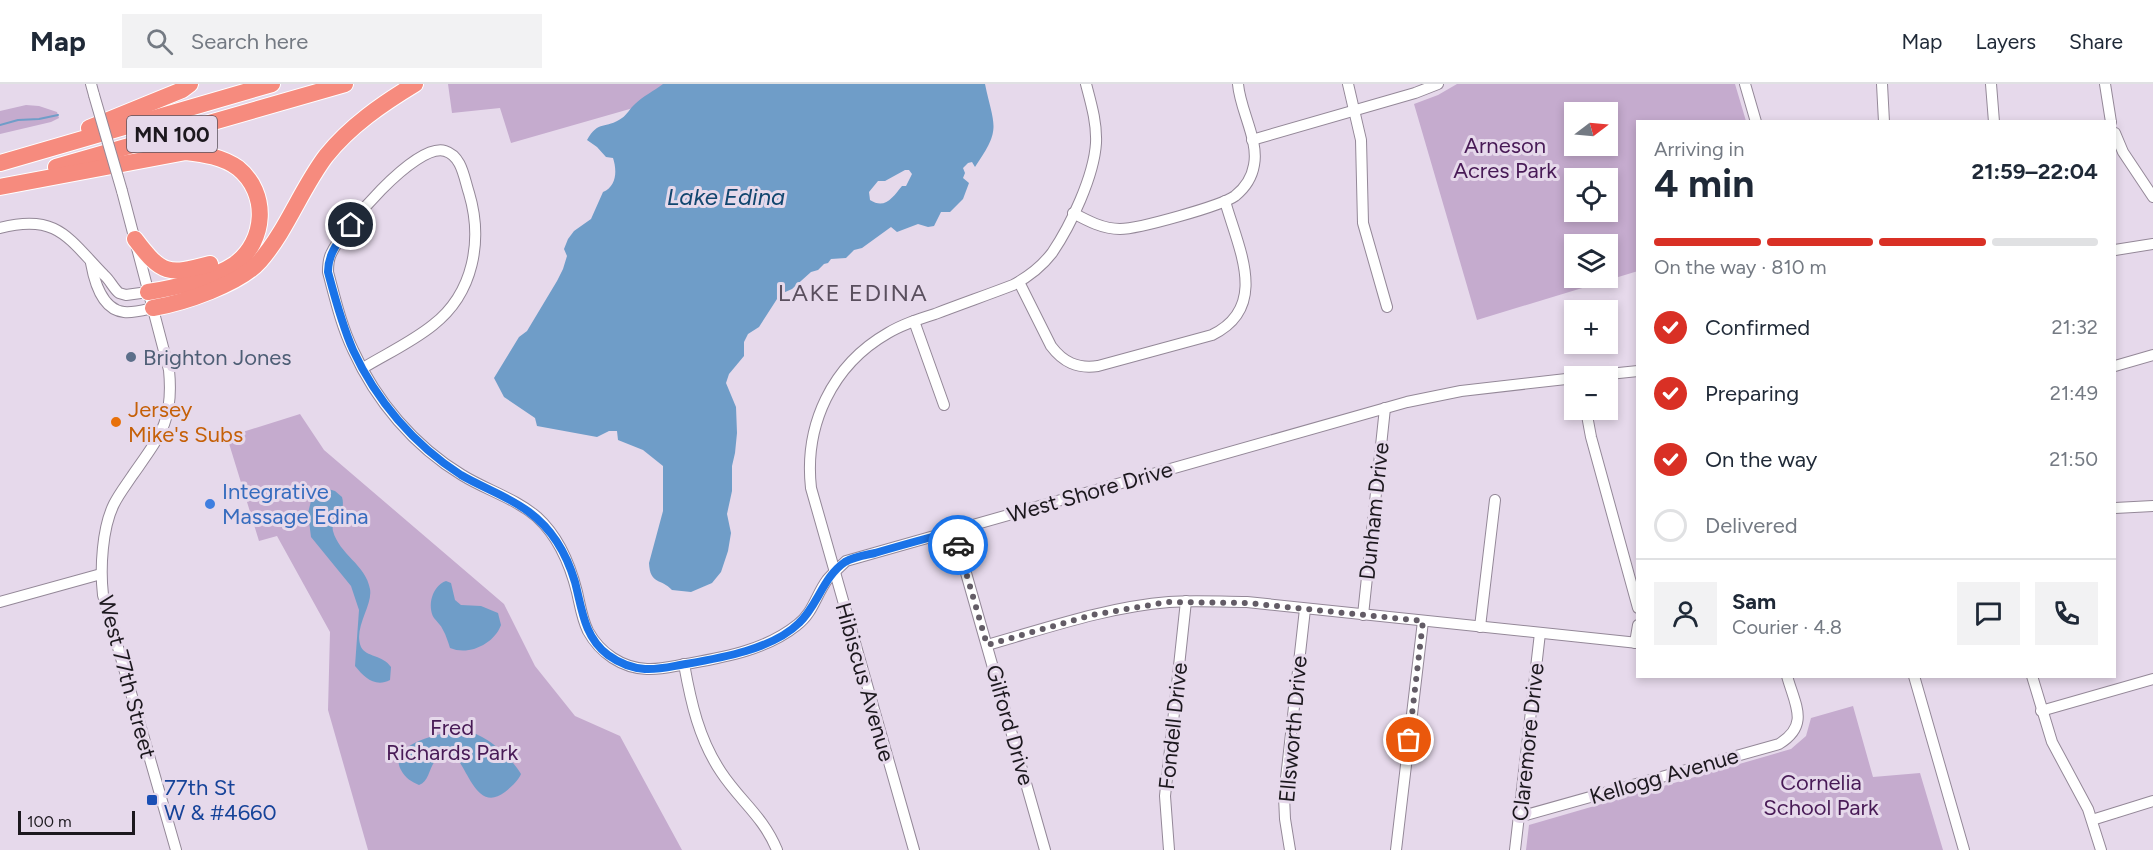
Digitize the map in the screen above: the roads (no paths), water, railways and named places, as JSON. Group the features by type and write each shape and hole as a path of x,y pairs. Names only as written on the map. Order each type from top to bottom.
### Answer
{"highway":[{"path":"0,160 93,126 182,90 190,84"},
{"name":"MN 100","path":"0,160 272,84"},
{"name":"MN 100","path":"0,185 345,84"},
{"path":"153,308 172,305 227,284 249,272 266,254 327,155 367,116 415,84"},
{"path":"0,185 169,153 205,154 237,167 253,188 258,200 260,218 256,240 245,255 224,270 148,292"},
{"path":"135,239 150,259 159,266 166,270 177,271 223,260 256,240"}],"street":[{"name":"West 77th Street","path":"91,84 169,370 171,399 164,428 111,511 101,574 104,595 176,850"},
{"name":"Hibiscus Avenue","path":"914,850 811,488 808,467 815,424 822,404 833,385 859,353 890,331 1019,282 1041,265 1052,252 1089,179 1096,140 1095,121 1086,84"},
{"path":"1073,213 1106,227 1122,229 1137,227 1225,201 1238,194 1252,174 1255,163 1239,84"},
{"path":"1348,84 1361,140 1363,223 1387,308"},
{"path":"1252,140 1415,93 1438,84"},
{"path":"1745,84 1755,120"},
{"path":"1882,84 1884,120"},
{"path":"1991,84 1994,120"},
{"path":"2105,84 2111,120"},
{"path":"2116,135 2123,152 2153,197"},
{"name":"West Shore Drive","path":"363,368 433,325 448,312 460,296 474,259 475,220 461,167 452,154 445,151 430,151 402,170 377,194 338,244 328,262 328,272 346,332 363,368 377,394 415,439 462,475 522,506 537,517 549,531 561,547 569,564 588,630 596,643 618,662 646,669 684,664 745,651 762,645 797,625 814,605 820,592 834,573 846,561 1385,408 1452,393 1564,379"},
{"path":"1019,282 1051,345 1058,355 1076,366 1087,368 1098,366 1212,335 1233,321 1241,310 1246,291 1245,272 1225,201"},
{"path":"0,228 30,223 54,228 73,241 91,263 106,276 115,290 123,295 148,292"},
{"path":"2116,250 2153,244"},
{"path":"91,263 94,282 113,308 127,312 153,308"},
{"path":"914,321 944,405"},
{"path":"2116,366 2153,355"},
{"path":"1618,373 1636,371"},
{"name":"Dunham Drive","path":"1363,615 1385,408"},
{"path":"1588,420 1636,601"},
{"path":"1480,627 1495,500"},
{"path":"2116,508 2153,506"},
{"name":"Gilford Drive","path":"954,531 1045,850"},
{"path":"0,602 101,574"},
{"path":"987,645 1092,615 1130,607 1186,601 1247,603 1636,643"},
{"name":"Fondell Drive","path":"1169,850 1165,796 1186,601"},
{"name":"Ellsworth Drive","path":"1290,850 1284,796 1305,609"},
{"path":"1396,850 1423,621"},
{"name":"Claremore Drive","path":"1515,850 1540,633"},
{"path":"684,664 698,727 709,751 721,773 762,821 777,850"},
{"name":"Kellogg Avenue","path":"1519,817 1779,744 1795,731 1799,721 1788,678"},
{"path":"1915,678 1964,850"},
{"path":"2033,678 2052,742 2092,820 2100,850"},
{"path":"2041,711 2153,679"},
{"path":"2092,820 2153,801"}],"water":[{"name":"Lake Edina","path":"663,84 985,84 993,119 989,144 975,167 972,162 963,168 965,173 963,178 969,183 963,199 950,212 941,212 934,226 918,224 897,232 891,227 862,248 854,250 846,258 831,259 818,270 811,272 792,289 783,293 759,327 748,334 744,342 744,356 729,374 726,383 736,407 737,433 732,466 732,491 727,514 731,533 728,551 721,572 712,583 691,592 672,590 651,575 649,563 663,511 663,466 643,450 618,440 617,431 609,431 597,437 537,426 535,418 504,397 494,378 519,337 527,331 557,281 567,256 564,249 568,239 574,231 591,219 603,192 613,182 615,168 613,158 606,157 587,140 595,129 616,122 638,101","holes":["909,170 912,174 906,186 902,186 888,201 880,204 870,200 869,192 878,181 885,181"]},
{"path":"325,488 335,491 342,497 341,512 334,523 333,531 336,539 368,581 370,596 359,639 363,650 384,660 391,667 390,680 385,682 370,680 355,666 359,610 351,586 311,537 308,513 311,501"},
{"path":"446,581 451,583 455,600 461,605 481,606 498,613 501,625 498,632 487,643 473,649 450,648 431,608 434,592"},
{"path":"464,731 480,736 496,746 521,774 505,792 496,797 482,794 471,782 458,760 448,757 436,760 424,782 419,785 401,770 399,761 402,753 410,746 432,736"}],"waterway":[{"path":"0,125 18,120 58,115"}],"place":[{"name":"Brighton Jones","path":"131,357"},
{"name":"Jersey Mike's Subs","path":"116,422"},
{"name":"Integrative Massage Edina","path":"210,504"},
{"name":"77th St W & #4660","path":"152,800"}],"district":[{"name":"LAKE EDINA","path":"853,292"}],"park label":[{"name":"Arneson Acres Park","path":"1505,158"},
{"name":"Fred Richards Park","path":"452,740"},
{"name":"Cornelia School Park","path":"1821,794"}]}
